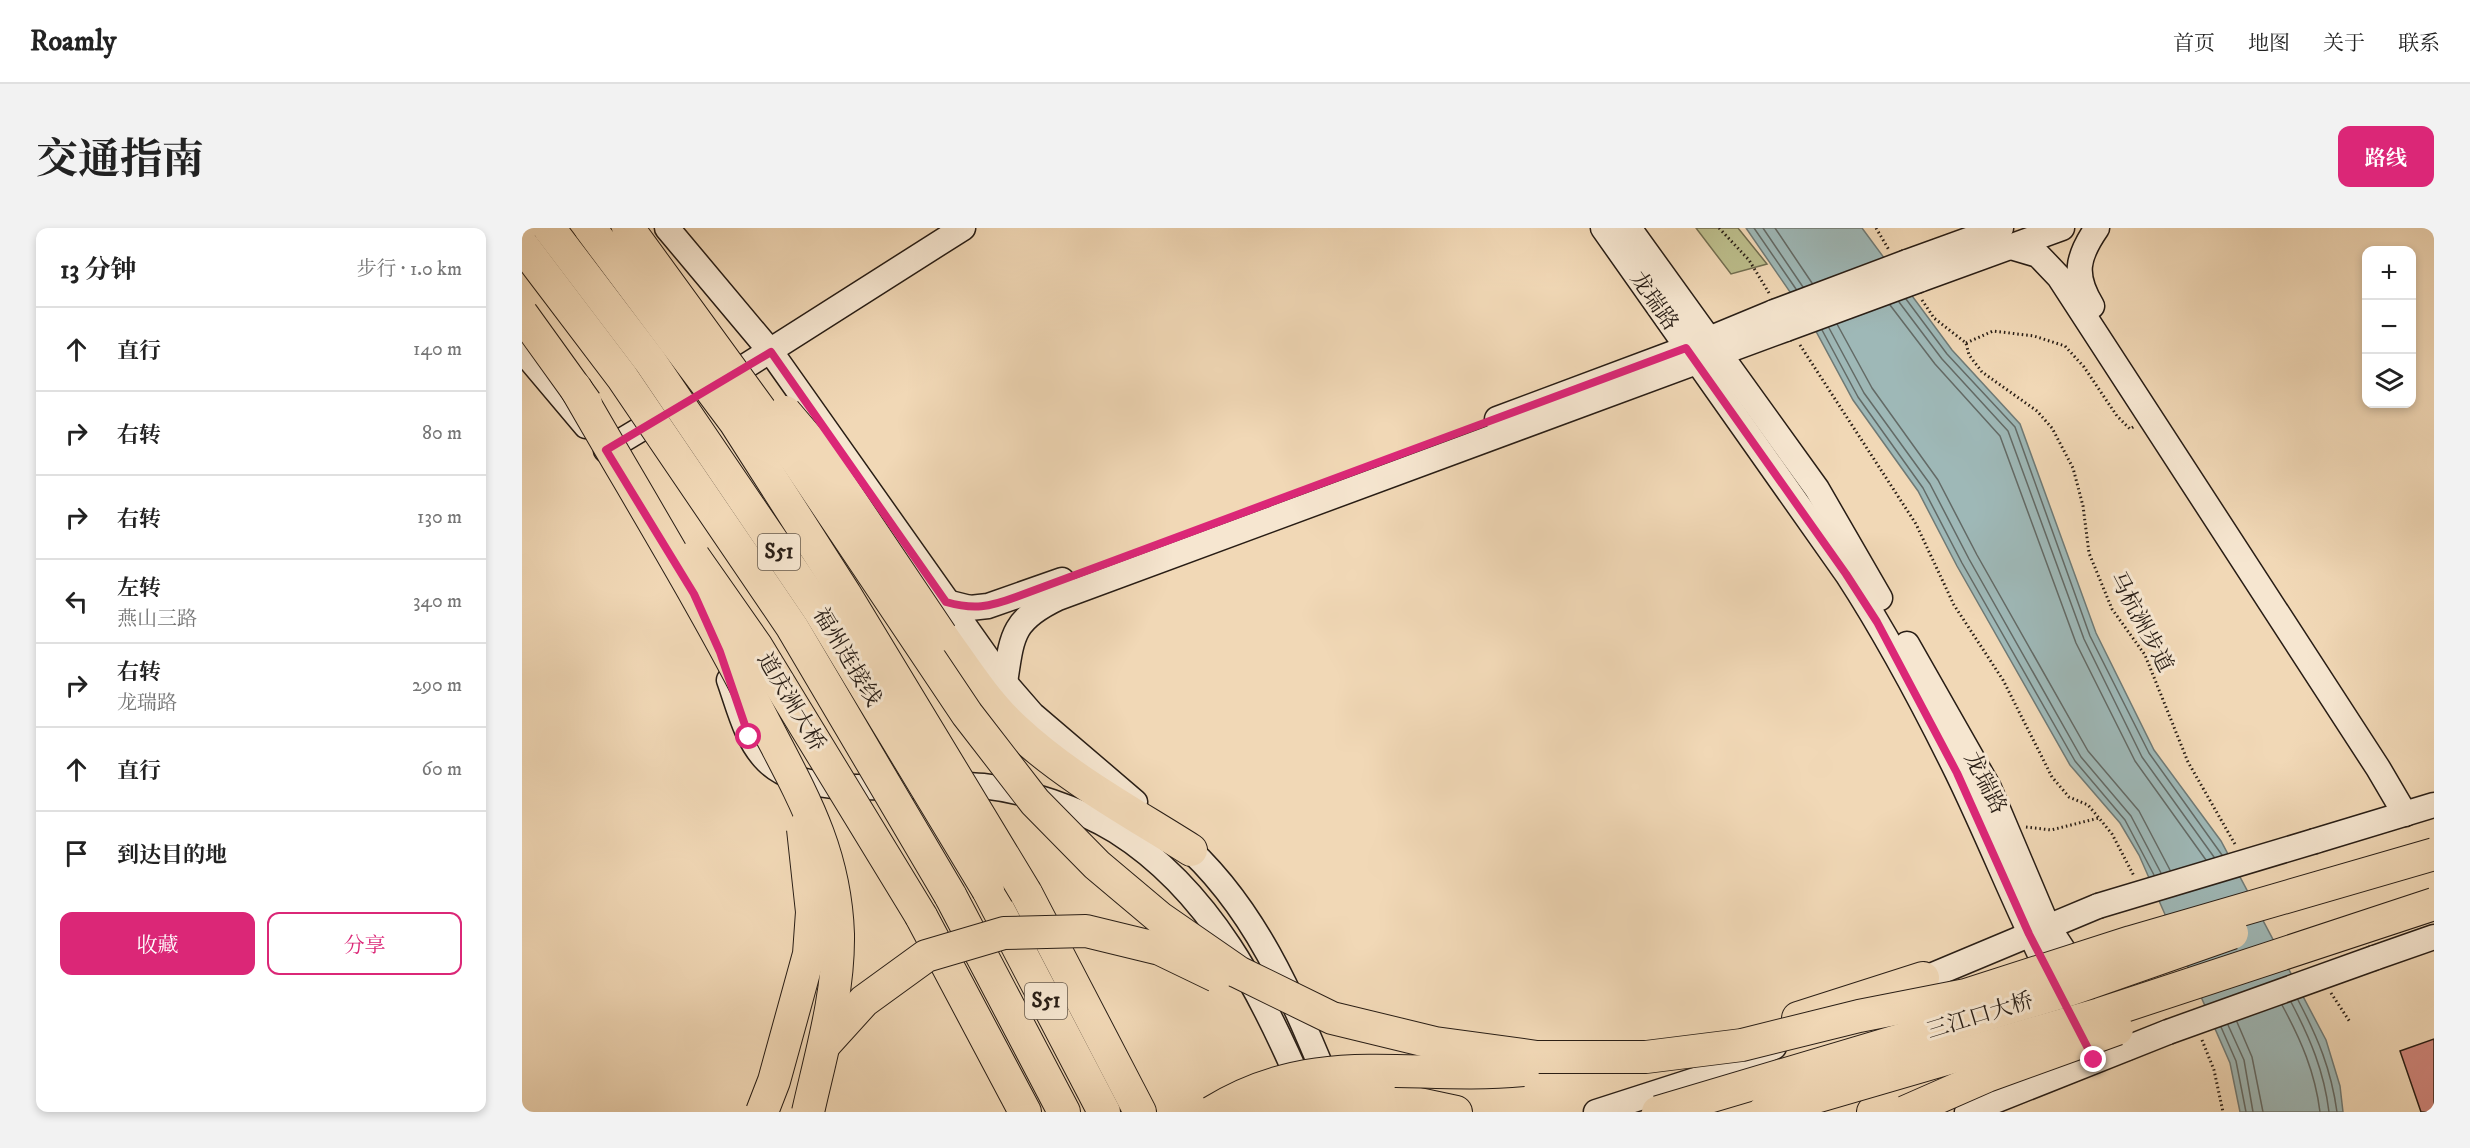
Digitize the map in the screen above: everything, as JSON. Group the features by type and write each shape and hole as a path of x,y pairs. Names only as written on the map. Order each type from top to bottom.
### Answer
{"highway":[{"name":"福州连接线","path":"549,228 650,362 819,610 988,890 1104,1112"},
{"path":"590,228 735,422 845,594 1026,893 1140,1112"},
{"path":"631,232 814,446 980,691 1013,728 1058,765 1191,850"},
{"path":"631,232 796,459 967,714 1035,802 1096,865 1160,918 1238,972 1318,1023"},
{"name":"福州连接线","path":"522,245 622,376 792,627 950,895 1064,1112"},
{"name":"道庆洲大桥","path":"522,314 757,647 921,916 1025,1112"},
{"path":"575,387 735,664 815,820 830,869 838,934 833,999 808,1112"},
{"path":"762,1112 774,1081 809,954 812,912 803,827 777,748"},
{"path":"786,1112 812,1059 864,1000 926,956 1004,933 1086,931 1160,949 1318,1023 1435,1043 1537,1057 1646,1057 1742,1046 1858,1016 1966,994 2131,942 2434,854"},
{"name":"三江口大桥","path":"1658,1112 2069,990 2434,864"},
{"name":"三江口大桥","path":"1764,1112 2100,1014 2434,904"},
{"path":"1873,1112 1987,1076 2434,913"},
{"path":"1212,1112 1234,1098 1309,1073 1382,1069 1502,1072 1610,1062 1739,1036 1923,978"},
{"path":"1905,1112 1987,1076"},
{"path":"1253,1112 1310,1098 1381,1096 1456,1112"}],"street":[{"path":"667,228 771,352 1005,683 1032,714 1191,850 1234,896 1275,964 1318,1023 1316,1054 1340,1112"},
{"path":"606,450 771,352 963,228"},
{"name":"龙瑞路","path":"1603,228 1841,566 1877,622 2038,930"},
{"name":"龙瑞路","path":"1629,228 1817,489 1953,722 2002,816 2038,930"},
{"path":"1005,683 1011,645 1017,629 1025,617 1058,597 1909,272 2006,238 2062,228"},
{"path":"2097,228 2080,257 2079,278 2086,296 2419,810"},
{"path":"2006,238 2038,255 2059,278 2149,416 2419,810"},
{"path":"522,350 606,450 694,594 720,652 749,737 768,762 795,781 834,787 908,784 984,786 1055,803 1115,831 1164,869 1207,913 1248,973 1313,1112"},
{"path":"946,602 970,608 999,604 1692,356"},
{"path":"1596,1112 1714,1074 1923,978 2098,906 2419,810"},
{"path":"2038,930 2127,1048"},
{"path":"2038,930 2094,1060"},
{"path":"1967,1112 2168,1032 2434,938"},
{"path":"1285,1048 1318,1023"},
{"path":"1285,1048 1299,1112"},
{"path":"1316,1054 1334,1084 1356,1112"}],"path":[{"path":"1719,228 1749,260 1782,319 1916,524 1954,604 2003,680 2052,777 2069,797 2088,805 2099,818"},
{"name":"马杭洲步道","path":"1876,228 1909,272 1934,318 1966,343 1969,356 1982,372 2037,411 2052,428 2073,468 2083,506 2089,553 2108,601 2145,655 2188,762 2241,854"},
{"path":"1966,343 1993,331 2034,336 2065,346 2084,368 2117,416 2130,429 2149,416"},
{"path":"2331,993 2350,1022"}],"green space":[{"path":"1696,228 1738,228 1767,264 1731,274"}],"water":[{"path":"1746,228 1862,228 1952,350 2020,424 2096,633 2154,750 2221,841 2326,1040 2340,1086 2343,1112 2240,1112 2230,1063 2139,855 2120,823 2070,765 1957,566 1918,491 1853,400 1812,324"}],"building":[{"path":"2434,1039 2434,1112 2421,1112 2400,1051"}],"route":[{"path":"749,737 720,652 694,594 606,450 771,352 946,602 970,608 999,604 1686,348 1846,574 1877,622 1925,708 2001,866 2029,934 2094,1060"}]}
